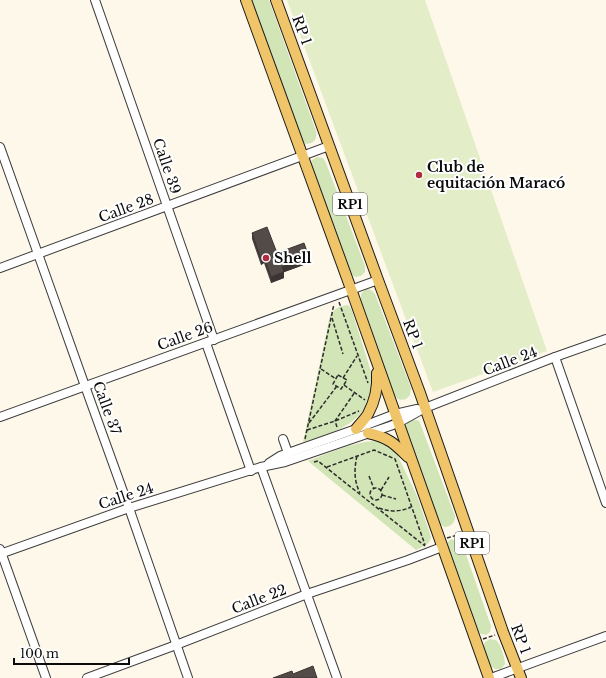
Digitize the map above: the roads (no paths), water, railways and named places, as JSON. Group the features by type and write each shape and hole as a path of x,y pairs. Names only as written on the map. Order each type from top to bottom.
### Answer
{"main road":[{"name":"RP1","path":"246,0 490,678"},
{"name":"RP 1","path":"276,0 420,393 503,632 521,678"},
{"path":"356,429 368,415 376,393 376,363"},
{"path":"368,433 379,435 392,442 411,460"}],"street":[{"name":"Calle 39","path":"95,0 167,206 251,471"},
{"name":"Calle 28","path":"0,268 329,146"},
{"name":"Calle 37","path":"0,147 188,678"},
{"name":"Calle 26","path":"0,417 378,280"},
{"name":"Calle 24","path":"1,552 129,508 251,471 288,453 356,429 425,408 555,357 606,339"},
{"path":"555,357 606,503"},
{"name":"Calle 24","path":"261,467 285,462 368,433 396,418"},
{"path":"283,440 288,453"},
{"path":"261,467 337,678"},
{"name":"Calle 22","path":"86,678 307,594 408,560 441,544"},
{"path":"1,552 46,678"},
{"path":"490,678 606,636"}],"place":[{"name":"Club de equitación Maracó","path":"419,175"},
{"name":"Shell","path":"266,258"}]}
